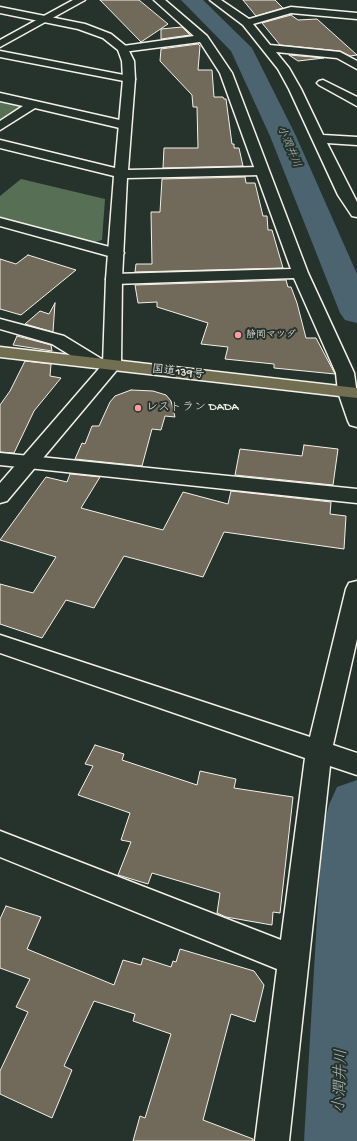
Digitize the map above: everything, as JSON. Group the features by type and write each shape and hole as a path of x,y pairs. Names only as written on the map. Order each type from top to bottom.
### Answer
{"highway":[{"name":"国道139号","path":"0,352 352,392"}],"street":[{"path":"0,44 80,0"},
{"path":"159,0 203,38 215,54 226,73 300,273 345,373 352,392 357,420"},
{"path":"215,0 247,22 283,68 295,89 345,195 357,213"},
{"path":"0,10 80,26 107,36 123,49 128,62 129,79 124,125 114,280 112,365 30,463 0,496"},
{"path":"247,22 291,10 357,16"},
{"path":"123,49 203,38"},
{"path":"268,48 340,55 357,66"},
{"path":"0,54 129,79"},
{"path":"322,83 357,102"},
{"path":"0,97 124,125"},
{"path":"0,126 32,105"},
{"path":"319,139 357,141"},
{"path":"0,144 122,174 261,171"},
{"path":"0,222 116,253"},
{"path":"114,280 300,273"},
{"path":"0,324 58,340 94,362"},
{"path":"0,459 357,496"},
{"path":"272,1141 319,751 357,589"},
{"path":"0,644 357,764"},
{"path":"0,844 294,960"}],"green space":[{"path":"0,102 22,106 0,120"},
{"path":"21,179 105,199 102,240 92,243 0,218 0,196"}],"building":[{"path":"100,0 139,0 168,24 141,42"},
{"path":"243,0 275,0 283,8 256,16"},
{"path":"291,15 298,20 317,19 357,55 350,56 340,51 280,45 262,23"},
{"path":"182,27 190,35 161,39 161,29"},
{"path":"198,44 200,46 198,70 212,70 214,97 223,97 226,99 232,144 234,144 234,148 239,148 243,166 163,168 164,148 198,148 197,107 193,107 192,95 160,61 161,49"},
{"path":"289,55 324,58 298,61"},
{"path":"245,177 246,183 255,183 263,216 267,216 268,230 272,230 283,268 135,272 136,264 152,264 151,212 160,212 162,179"},
{"path":"28,255 76,270 21,315 0,309 0,259 16,264"},
{"path":"286,280 288,287 291,287 297,303 306,338 316,338 335,374 274,368 274,364 225,359 228,347 201,344 208,323 157,307 157,302 138,303 135,285"},
{"path":"55,303 53,332 25,324 40,311 49,314"},
{"path":"17,336 51,345 52,351 13,345"},
{"path":"25,361 51,364 50,376 61,378 34,411 14,453 0,452 0,405 10,391"},
{"path":"131,390 153,391 166,395 171,401 175,417 165,416 161,430 152,429 142,466 75,459 82,443 85,444 92,426 99,426 110,402 115,396"},
{"path":"304,445 338,449 333,485 235,475 240,449 302,456"},
{"path":"70,474 100,477 81,508 163,530 183,492 228,504 231,491 331,502 330,514 346,516 344,549 224,532 203,577 124,556 94,608 66,600 42,638 0,624 0,584 33,593 56,557 0,540 46,477 67,482"},
{"path":"95,745 124,754 122,760 197,785 200,771 236,779 234,788 293,797 280,913 273,912 272,925 226,917 217,913 220,893 152,873 148,884 118,875 131,842 121,840 130,813 78,795 93,766 85,764"},
{"path":"6,906 41,917 27,949 114,985 123,960 141,965 143,958 171,967 173,961 176,962 180,949 254,971 264,985 255,1022 231,1014 203,1120 253,1139 253,1141 133,1141 140,1116 145,1118 171,1034 133,1021 135,1014 94,1001 64,1066 72,1070 52,1118 0,1094 0,1071 28,1012 16,1007 30,979 0,968 0,919"}],"waterway":[{"name":"小潤井川","path":"191,0 241,48 283,136 357,313"},
{"name":"小潤井川","path":"340,1141 351,833 357,805"}],"place":[{"name":"静岡マツダ","path":"238,335"},
{"name":"レストラン DADA","path":"138,408"}]}
